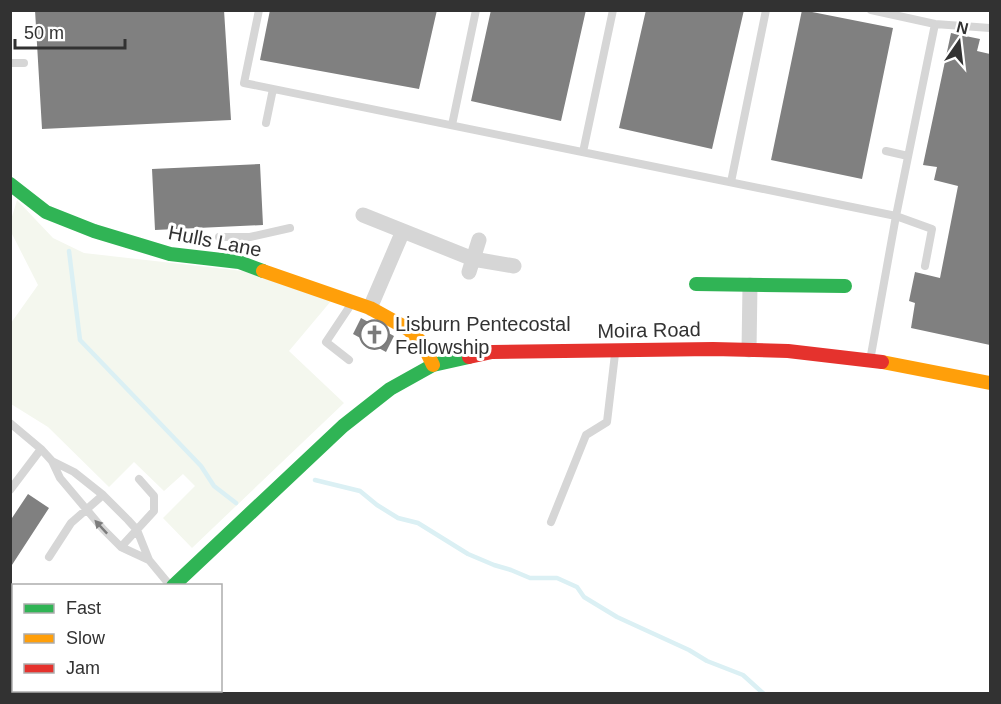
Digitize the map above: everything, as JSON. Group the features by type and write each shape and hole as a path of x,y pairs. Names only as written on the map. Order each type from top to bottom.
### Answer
{"main road":[{"name":"Hulls Lane","path":"10,184 46,212 94,231 170,254 239,262 370,308 408,329 423,344 433,365"},
{"path":"696,284 844,286"},
{"name":"Moira Road","path":"173,584 343,426 390,389 433,365 492,352 713,349 788,351 870,360 990,383"}],"street":[{"path":"363,215 403,231 471,265 514,266"},
{"path":"370,308 403,231"},
{"path":"471,265 479,240"},
{"path":"749,350 750,285"}],"lane":[{"path":"259,10 244,83 896,216 932,229 925,266"},
{"path":"452,125 476,10"},
{"path":"583,152 613,10"},
{"path":"731,182 766,10"},
{"path":"871,10 935,24 990,28"},
{"path":"870,360 896,216 935,24"},
{"path":"10,63 24,63"},
{"path":"266,123 273,89"},
{"path":"886,151 908,156"},
{"path":"219,237 249,237 290,228"},
{"path":"349,360 326,342 352,302"},
{"path":"551,522 586,435 607,422 616,351"},
{"path":"10,423 52,461 60,478 121,547 148,560 171,584"},
{"path":"10,490 41,449"},
{"path":"52,461 74,472 103,495 137,531 148,560"},
{"path":"121,547 154,511 154,496 140,479"},
{"path":"49,557 70,523 103,495"}],"shaded area":[{"path":"17,200 53,238 84,253 243,271 331,301 289,351 344,403 192,548 163,518 195,486 183,474 164,491 134,462 109,487 48,427 11,404 11,323 38,285 11,232 11,220"}],"building":[{"path":"35,10 224,10 231,120 42,129"},
{"path":"270,10 437,10 419,89 260,60"},
{"path":"491,10 586,10 561,121 471,101"},
{"path":"646,10 744,10 712,149 619,128"},
{"path":"802,10 893,28 862,179 771,160"},
{"path":"951,33 980,39 977,51 990,54 990,345 911,328 915,303 909,301 915,272 940,278 958,186 934,180 937,167 923,165"},
{"path":"260,164 263,225 155,230 152,169"},
{"name":"Lisburn Pentecostal Fellowship","path":"361,318 394,336 386,352 353,334"},
{"path":"28,494 49,508 10,568 10,521"}],"waterway":[{"path":"69,251 80,340 201,466 214,486 236,503"},
{"path":"315,480 360,491 398,518 418,523 468,554 494,565 530,578 557,578 577,587 584,597 617,617 689,650 707,661 743,675 764,694"}],"traffic: fast":[{"path":"10,184 46,212 94,231 170,254 239,262 263,271"},
{"path":"696,284 845,286"},
{"path":"175,584 343,426 390,389 433,365 469,357"}],"traffic: slow":[{"path":"263,271 370,308 408,329 423,344 433,365"},
{"path":"882,362 990,383"}],"traffic: jam":[{"path":"469,357 492,352 713,349 788,351 882,362"}],"place":[{"name":"Lisburn Pentecostal Fellowship","path":"374,335"}]}
